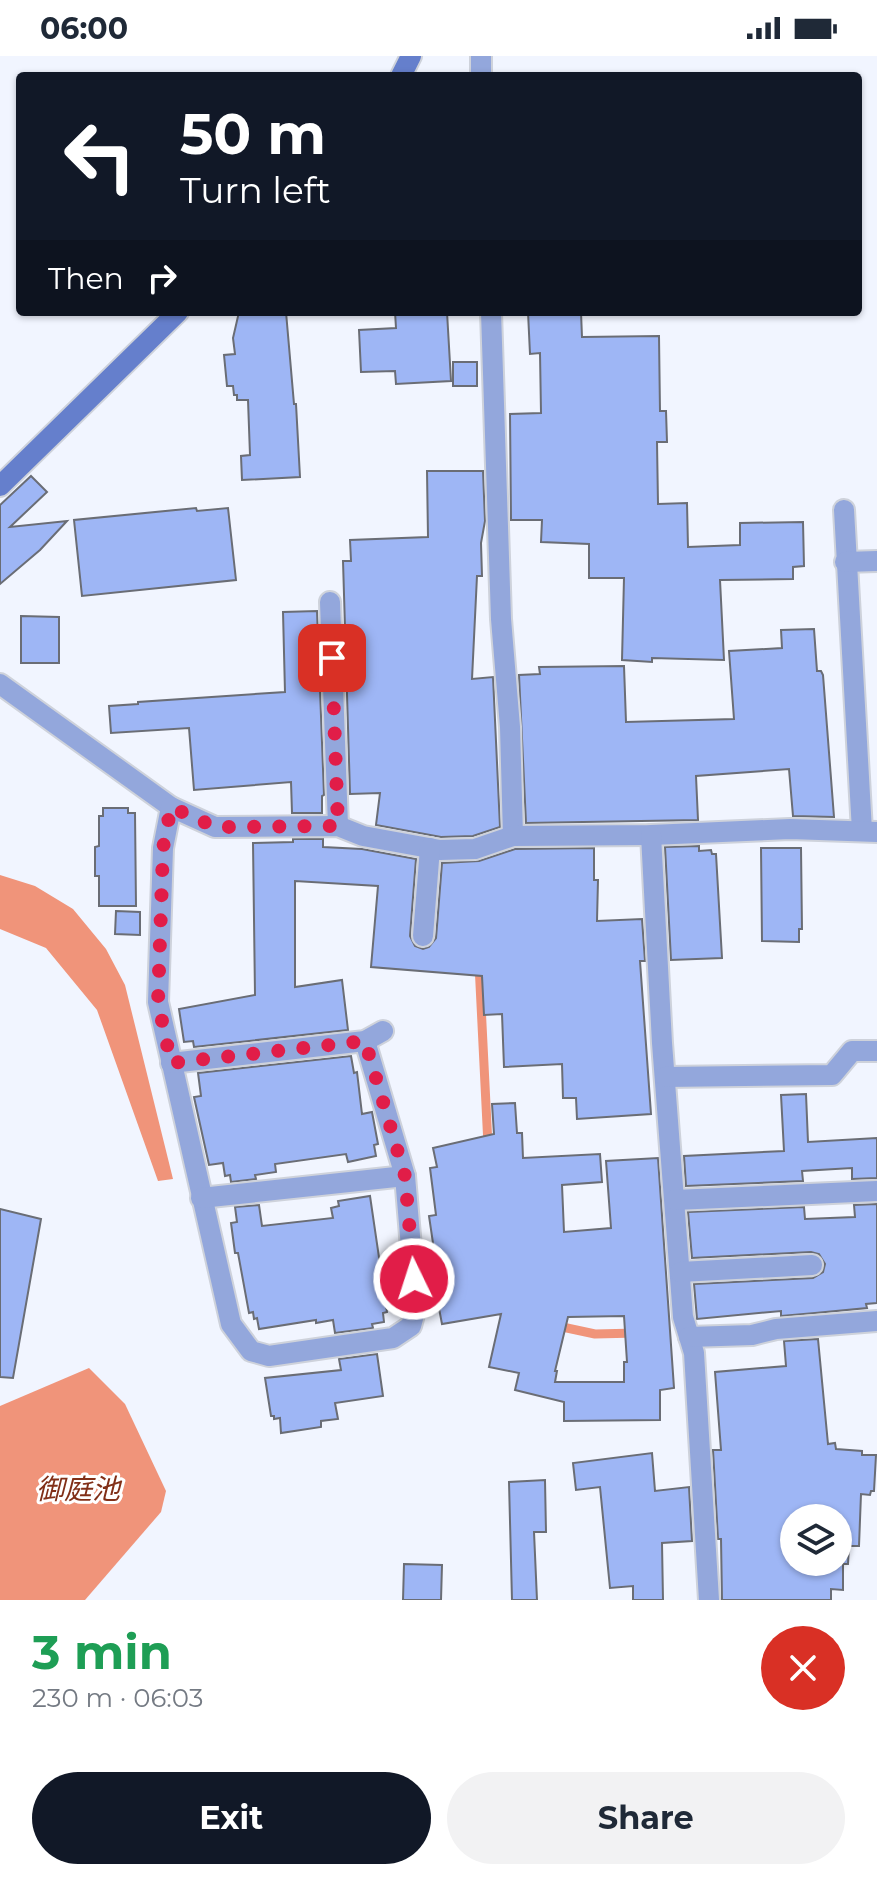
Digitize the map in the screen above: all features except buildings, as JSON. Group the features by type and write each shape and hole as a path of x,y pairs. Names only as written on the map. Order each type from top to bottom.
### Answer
{"main road":[{"path":"0,486 174,316"}],"street":[{"path":"491,316 501,619 510,727 513,836"},
{"path":"0,684 171,807 215,827 338,826 363,836 430,848 475,849 513,836 651,835 790,829 869,832 845,562 844,510"},
{"path":"845,562 877,561"},
{"path":"330,602 338,826"},
{"path":"171,807 163,848 158,1002 171,1063 201,1198 231,1324 251,1351 269,1356 393,1338 411,1326 416,1307 405,1176 374,1036 171,1063"},
{"path":"651,835 683,1317 694,1353 709,1600"},
{"path":"423,936 430,848"},
{"path":"665,1077 832,1075 852,1051 877,1051"},
{"path":"201,1198 405,1176"},
{"path":"675,1200 877,1191"},
{"path":"680,1272 812,1265"},
{"path":"689,1337 752,1335 776,1329 877,1321"}],"water":[{"path":"0,875 35,886 73,909 106,949 125,985 173,1179 158,1181 97,1010 46,948 0,929"},
{"name":"御庭池","path":"89,1368 125,1404 166,1491 161,1512 85,1600 0,1600 0,1406"}],"waterway":[{"path":"479,964 488,1145"},
{"path":"553,1325 595,1334 637,1333"}],"route":[{"path":"332,658 338,826 215,827 171,807 163,848 158,1002 171,1063 365,1041 405,1176 414,1279"}]}
